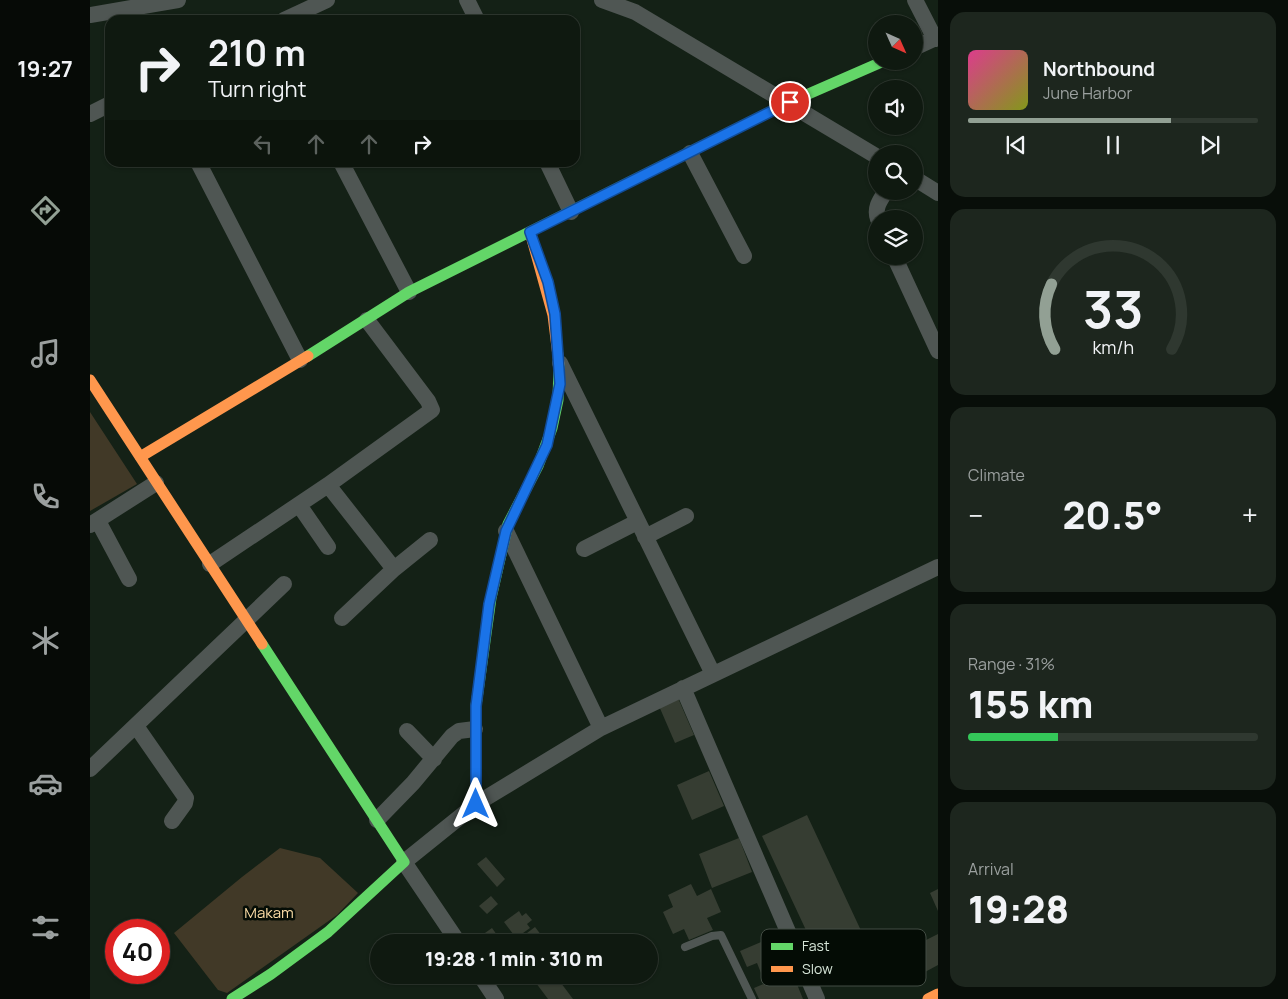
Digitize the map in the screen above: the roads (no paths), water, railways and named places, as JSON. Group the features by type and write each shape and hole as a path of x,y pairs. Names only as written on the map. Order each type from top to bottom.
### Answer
{"street":[{"path":"90,15 178,0"},
{"path":"295,15 327,0"},
{"path":"467,0 474,15"},
{"path":"602,0 635,12 790,102 868,151"},
{"path":"915,0 937,38 923,44"},
{"path":"140,457 367,320 409,292 790,102 868,68"},
{"path":"90,114 105,106"},
{"path":"690,153 744,256"},
{"path":"201,167 300,360"},
{"path":"344,167 409,292"},
{"path":"549,167 571,212"},
{"path":"923,184 938,193"},
{"path":"476,804 475,729 480,665 489,604 506,531 543,456 550,435 560,384 555,314 548,282 530,232"},
{"path":"898,265 938,351"},
{"path":"210,564 328,485 432,410 428,401 367,320"},
{"path":"559,361 712,674"},
{"path":"90,380 453,934"},
{"path":"129,579 94,523 156,483"},
{"path":"328,485 394,569"},
{"path":"299,505 328,547"},
{"path":"645,537 686,516"},
{"path":"584,549 637,522"},
{"path":"506,531 601,728"},
{"path":"342,618 394,569 430,540"},
{"path":"232,999 271,974 328,932 404,862 476,804 601,728 938,567"},
{"path":"90,769 284,584"},
{"path":"683,688 787,929"},
{"path":"136,726 186,798 185,803 172,821"},
{"path":"377,820 434,759 452,736 459,731 475,729"},
{"path":"407,732 434,759"},
{"path":"486,984 496,999"},
{"path":"811,986 817,999"},
{"path":"928,999 938,994"}],"lane":[{"path":"685,947 712,936 722,935 752,999"}],"park label":[{"name":"Makam","path":"269,912"}]}
